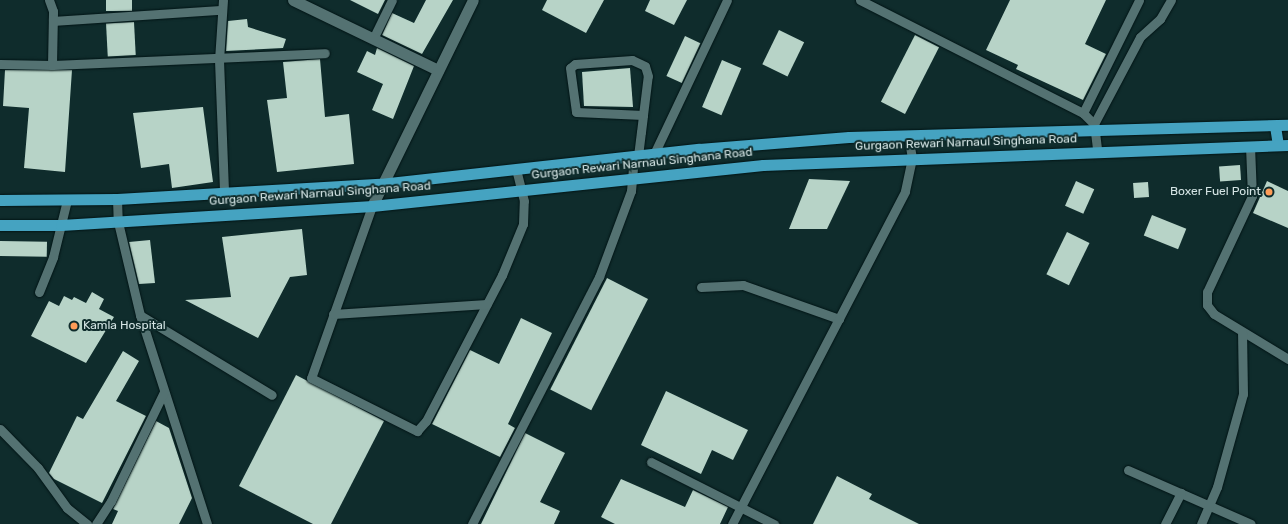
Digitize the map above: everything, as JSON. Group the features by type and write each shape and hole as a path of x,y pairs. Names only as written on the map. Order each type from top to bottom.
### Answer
{"highway":[{"path":"0,200 117,200 224,192 380,184 654,154 908,136 1095,127 1288,125"},
{"path":"1275,126 1283,145"},
{"name":"Gurgaon Rewari Narnaul Singhana Road","path":"0,225 61,225 372,206 522,189 763,165 1097,150 1283,145"}],"street":[{"path":"293,0 438,70"},
{"path":"372,206 380,184 473,0"}],"lane":[{"path":"49,0 53,20 52,64"},
{"path":"223,0 220,10 219,60 224,192"},
{"path":"373,39 392,0"},
{"path":"654,154 728,0"},
{"path":"860,0 1083,113 1095,127"},
{"path":"1083,113 1139,0"},
{"path":"1097,150 1095,127 1136,43 1160,18 1171,0"},
{"path":"53,20 220,10"},
{"path":"0,64 219,60 325,53"},
{"path":"472,524 599,277 633,178 643,115 648,76 640,62 572,65 576,112 643,115"},
{"path":"732,524 905,191 912,158 908,136"},
{"path":"1250,146 1252,196 1207,292 1207,305 1214,314 1288,359"},
{"path":"372,206 310,378 417,431 426,421 487,304 523,224 522,189 516,169"},
{"path":"40,292 61,225 67,200"},
{"path":"117,200 118,222 140,316 207,524"},
{"path":"701,287 743,285 839,319"},
{"path":"333,314 487,304"},
{"path":"140,316 272,395"},
{"path":"1201,524 1210,505 1243,394 1242,332"},
{"path":"96,524 111,502 164,392"},
{"path":"0,428 29,457 67,508 87,524"},
{"path":"651,462 774,524"},
{"path":"1128,470 1210,505 1229,519 1251,524"},
{"path":"1164,524 1181,493"}],"building":[{"path":"106,0 132,0 132,11 106,11"},
{"path":"350,0 385,0 378,14"},
{"path":"426,0 453,0 422,54 382,35 392,13 414,23"},
{"path":"547,0 604,0 586,33 542,10"},
{"path":"650,0 687,0 674,25 645,11"},
{"path":"1010,0 1106,0 1085,44 1106,54 1083,100 1016,69 1018,65 986,50"},
{"path":"247,19 248,27 286,39 283,48 226,51 228,21"},
{"path":"134,22 136,55 108,56 106,23"},
{"path":"779,30 804,42 788,76 762,64"},
{"path":"915,35 939,47 905,114 881,102"},
{"path":"685,36 700,43 682,83 666,76"},
{"path":"377,48 414,66 393,119 372,110 383,84 357,72 367,51 375,55"},
{"path":"320,59 325,117 349,114 354,164 277,172 267,100 287,98 283,62"},
{"path":"722,60 741,68 721,115 702,107"},
{"path":"630,68 633,107 584,106 582,72"},
{"path":"5,70 72,70 65,172 24,168 29,108 3,106"},
{"path":"203,107 213,182 172,188 169,164 141,168 133,113"},
{"path":"1240,165 1241,180 1220,181 1219,166"},
{"path":"809,179 850,181 827,229 789,229"},
{"path":"1076,181 1094,189 1083,214 1065,206"},
{"path":"1267,181 1288,191 1288,228 1253,213"},
{"path":"1148,182 1149,197 1134,198 1133,183"},
{"path":"1152,215 1186,229 1178,249 1144,235"},
{"path":"302,229 307,275 290,277 258,338 185,300 231,297 222,237"},
{"path":"1067,232 1089,243 1069,285 1046,274"},
{"path":"150,240 155,283 139,284 129,242"},
{"path":"0,241 47,242 47,257 0,256"},
{"path":"607,278 648,299 591,410 550,389"},
{"path":"92,292 104,299 99,309 114,317 86,363 31,336 49,301 59,306 64,296 72,300 74,297 86,303"},
{"path":"521,318 552,333 508,424 515,428 500,457 432,424 470,350 499,364"},
{"path":"123,351 139,361 116,401 146,416 102,503 54,479 49,473 77,416 83,419"},
{"path":"296,375 384,421 331,524 313,524 239,486"},
{"path":"666,391 748,430 733,460 712,450 701,474 641,445"},
{"path":"156,421 169,428 192,498 179,524 112,524 118,511 113,509"},
{"path":"525,433 565,453 540,502 560,511 554,524 481,524"},
{"path":"837,476 872,494 869,499 919,524 813,524"},
{"path":"621,479 685,507 693,490 728,507 720,524 615,524 601,517"}],"place":[{"name":"Boxer Fuel Point","path":"1269,192"},
{"name":"Kamla Hospital","path":"74,326"}]}
